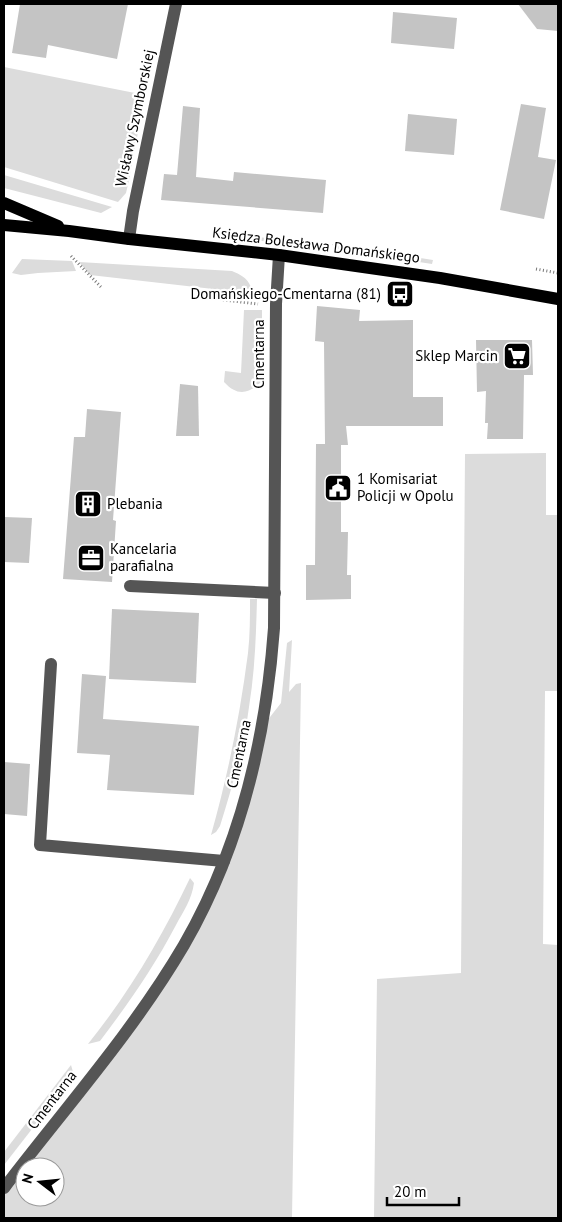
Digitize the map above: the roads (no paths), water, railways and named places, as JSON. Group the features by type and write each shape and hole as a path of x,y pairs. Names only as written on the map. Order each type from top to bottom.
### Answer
{"main road":[{"name":"Księdza Bolesława Domańskiego","path":"4,203 70,230"},
{"name":"Księdza Bolesława Domańskiego","path":"4,226 70,230 129,239 278,255 440,278 558,299"}],"street":[{"name":"Wisławy Szymborskiej","path":"129,239 135,201 176,4"},
{"name":"Cmentarna","path":"4,1188 113,1049 166,974 196,923 239,823 250,784 262,726 271,668 275,593 276,304 278,255"},
{"path":"130,586 275,593"},
{"path":"52,664 40,845 224,861"}],"place":[{"name":"Domańskiego-Cmentarna (81)","path":"400,294"},
{"name":"Sklep Marcin","path":"517,356"},
{"name":"1 Komisariat Policji w Opolu","path":"338,488"},
{"name":"Plebania","path":"88,504"},
{"name":"Kancelaria parafialna","path":"91,558"}]}
